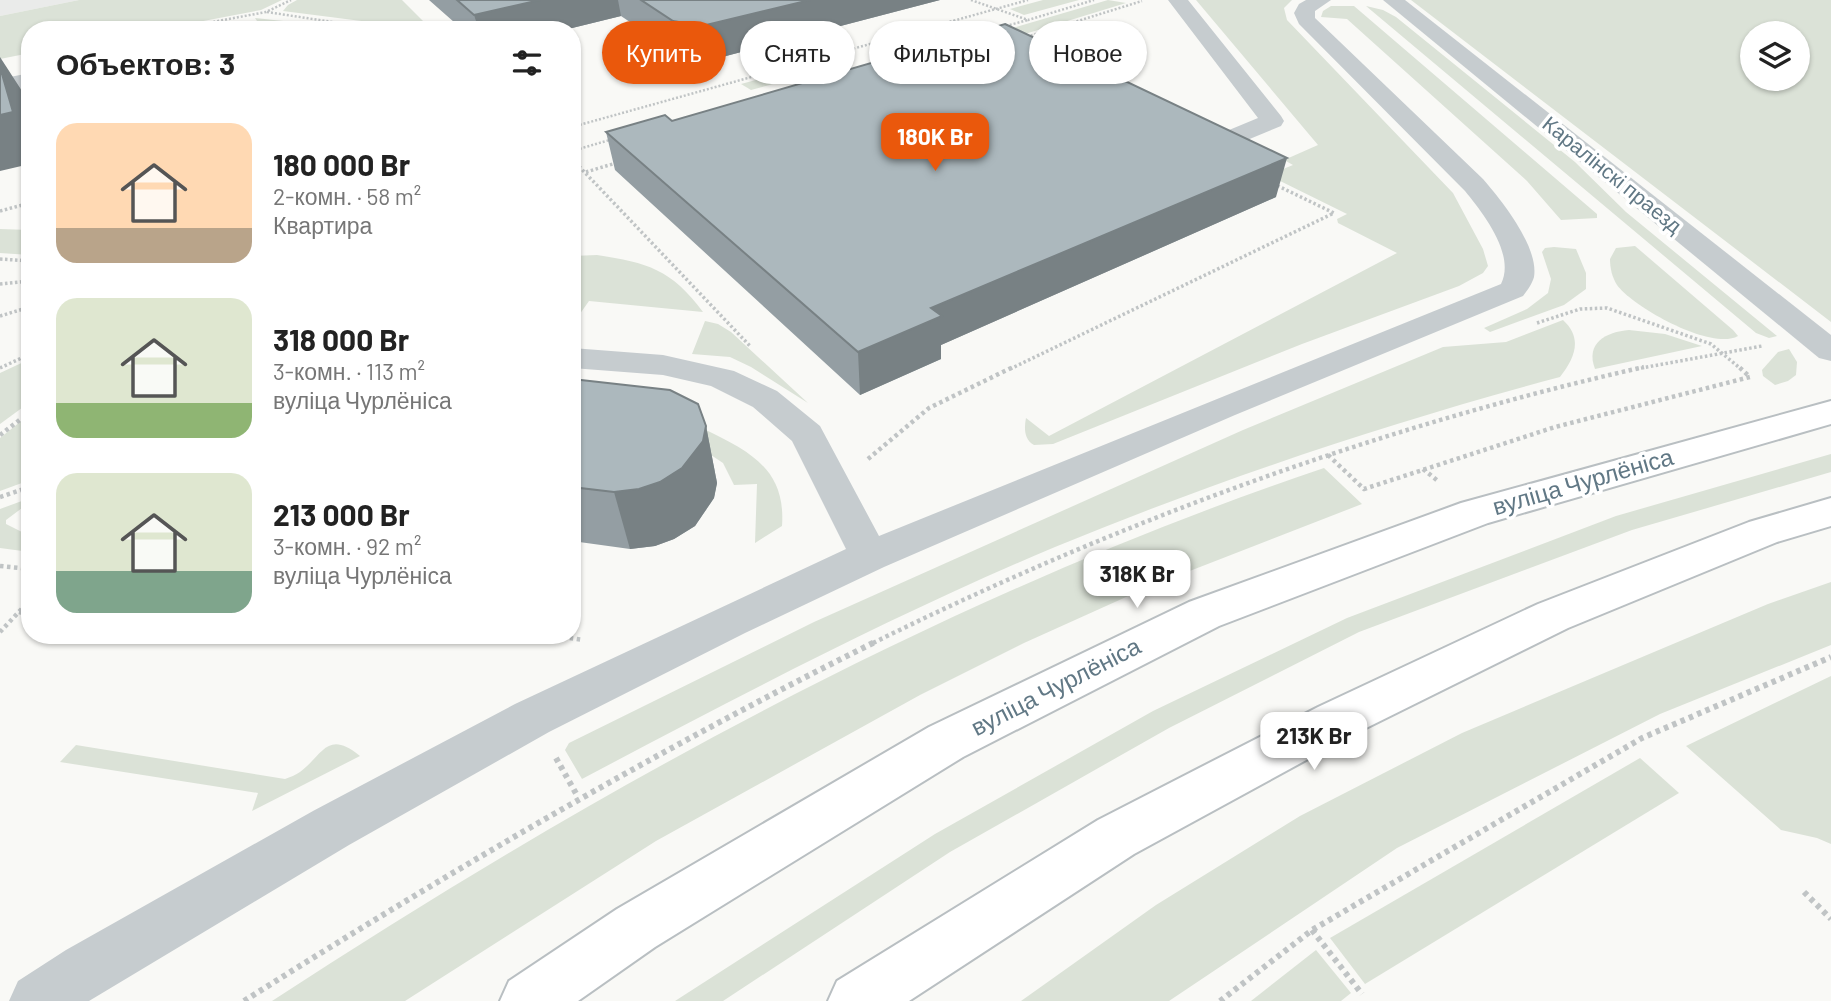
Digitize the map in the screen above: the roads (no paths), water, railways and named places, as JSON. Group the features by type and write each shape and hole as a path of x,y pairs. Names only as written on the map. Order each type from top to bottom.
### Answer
{"main road":[{"name":"вуліца Чурлёніса","path":"528,1001 636,928 946,742 1203,614 1475,513 1831,412"},
{"path":"857,1001 1116,837 1335,722 1553,616 1763,533 1831,512"}],"street":[{"path":"1178,0 1272,121 1214,145"},
{"path":"38,1001 86,970 331,828 532,718 870,556 1316,368 1503,295 1517,285 1522,275 1519,261 1502,223 1485,198 1306,20 1306,8 1321,0"},
{"name":"Каралінскі праезд","path":"1393,0 1831,351"},
{"path":"0,86 21,82"},
{"path":"581,359 663,365 722,378 765,399 807,434 870,556"}]}
